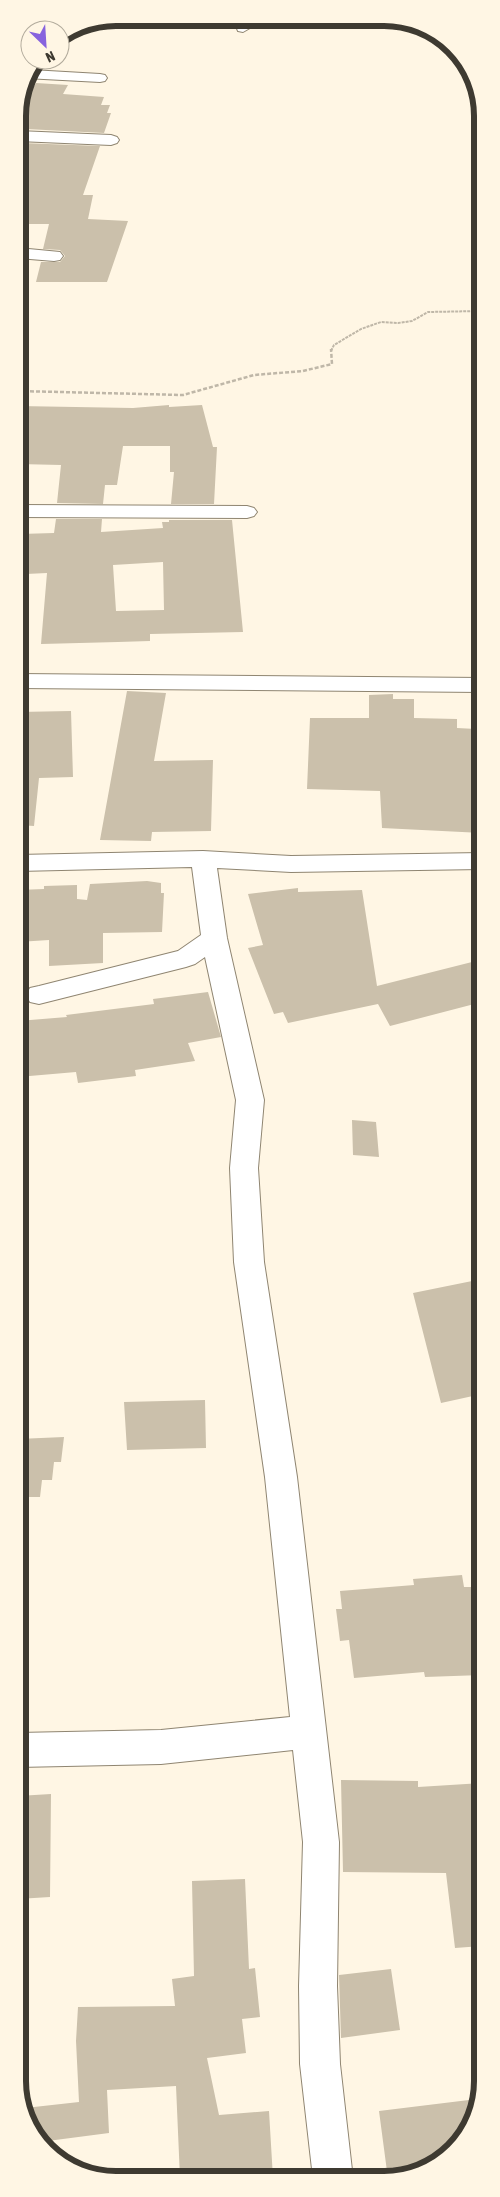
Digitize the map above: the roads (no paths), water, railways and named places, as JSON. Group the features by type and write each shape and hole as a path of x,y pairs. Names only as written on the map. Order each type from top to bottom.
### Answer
{"street":[{"path":"36,74 100,78"},
{"path":"26,136 111,140"},
{"path":"26,254 50,256"},
{"path":"26,511 247,512"},
{"path":"26,681 474,685"},
{"path":"203,859 214,938 250,1100 244,1168 248,1262 281,1477 321,1842 318,1986 320,2064 332,2171"},
{"path":"26,862 203,859 292,864 474,861"},
{"path":"40,995 186,958 214,938"},
{"path":"26,1750 162,1747 309,1732"}]}
